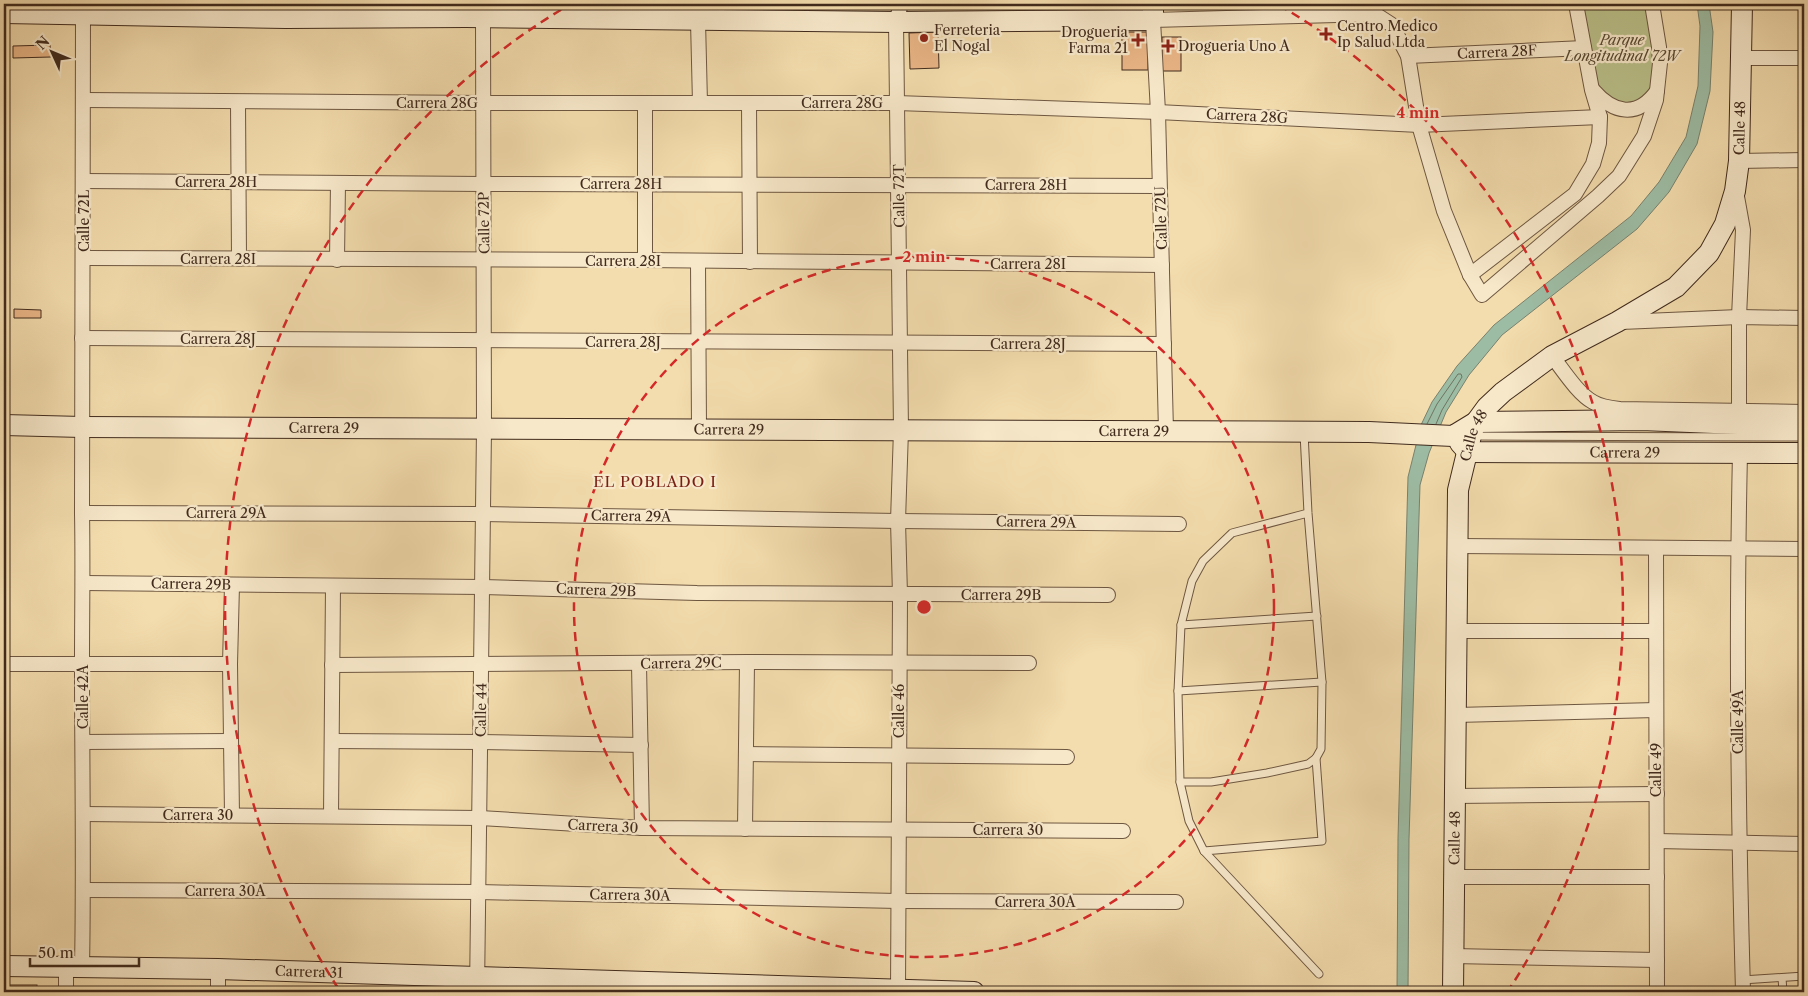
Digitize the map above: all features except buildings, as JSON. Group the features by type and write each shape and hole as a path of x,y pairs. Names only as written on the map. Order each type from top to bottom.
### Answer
{"street":[{"path":"1470,275 1575,194 1593,164 1599,143 1600,117 1592,90 1576,4"},
{"path":"4,13 83,14 281,11 426,14 542,12 898,13 1374,9 1392,24 1408,56 1419,125 1444,211 1470,275 1482,295 1619,176 1644,136 1658,90 1659,47 1652,4"},
{"name":"Calle 48","path":"1453,992 1457,546 1458,490 1462,436 1503,392 1552,356 1617,322 1676,287 1709,253 1725,224 1735,191 1739,161 1742,4"},
{"path":"699,12 700,103"},
{"name":"Calle 72U","path":"1153,12 1158,112 1166,432"},
{"name":"Calle 72P","path":"472,13 484,103 484,429"},
{"name":"Calle 72T","path":"898,13 897,103 901,430"},
{"name":"Calle 72L","path":"82,427 84,258 83,14"},
{"name":"Carrera 28F","path":"1408,56 1584,48"},
{"path":"1741,58 1804,58"},
{"path":"1592,90 1613,108 1626,110 1639,108 1650,101 1658,90"},
{"name":"Carrera 28G","path":"84,100 484,103 897,103 1158,112 1419,125 1600,117"},
{"path":"238,102 239,259"},
{"path":"645,103 645,260"},
{"path":"749,103 748,184 750,262"},
{"path":"1739,161 1804,160"},
{"name":"Carrera 28H","path":"83,181 1159,186"},
{"path":"337,260 338,183"},
{"path":"1735,191 1743,230 1739,317 1739,411"},
{"name":"Carrera 28I","path":"84,258 1162,264"},
{"path":"698,262 699,430"},
{"path":"1617,322 1739,317 1804,318"},
{"name":"Carrera 28J","path":"82,338 1164,344"},
{"path":"1552,356 1584,396 1593,403 1606,407 1620,409 1804,412"},
{"name":"Carrera 29","path":"1462,436 1642,420 1804,425"},
{"name":"Carrera 29","path":"4,425 82,427 1369,432 1740,453 1804,453"},
{"name":"Calle 42A","path":"66,992 74,967 84,890 82,427"},
{"name":"Calle 44","path":"477,984 484,429"},
{"name":"Calle 46","path":"898,991 900,595 898,521 901,430"},
{"name":"Calle 49A","path":"1740,453 1738,549 1739,842 1743,986"},
{"name":"Carrera 29A","path":"82,513 483,514 1179,524"},
{"path":"1457,546 1804,549"},
{"name":"Calle 49","path":"1656,548 1657,992"},
{"name":"Carrera 29B","path":"84,582 483,587 697,593 1108,595"},
{"path":"232,584 230,664 232,815"},
{"path":"331,816 332,586"},
{"path":"1456,632 1656,630"},
{"path":"745,829 747,662"},
{"name":"Carrera 29C","path":"332,665 747,662 1029,663"},
{"path":"4,664 230,664"},
{"path":"639,664 642,828"},
{"path":"1456,715 1656,710"},
{"path":"83,742 230,741"},
{"path":"332,741 641,745"},
{"path":"746,754 1067,757"},
{"path":"1455,796 1656,794"},
{"name":"Carrera 30","path":"83,814 480,818 642,828 1123,831"},
{"path":"1657,841 1804,844"},
{"path":"1454,877 1657,877"},
{"name":"Carrera 30A","path":"84,890 479,892 898,901 1176,902"},
{"path":"1453,956 1657,960"},
{"name":"Carrera 31","path":"4,966 218,970 477,984 974,992"},
{"path":"218,970 218,992"}],"lane":[{"path":"1180,782 1211,782 1308,764 1316,758 1321,749 1322,682 1308,513 1304,432"},
{"path":"1462,436 1804,437"},
{"path":"1308,513 1232,533 1202,561 1192,581 1181,625 1178,692 1180,782 1189,821 1204,851 1319,974"},
{"path":"1181,625 1317,616"},
{"path":"1178,692 1322,682"},
{"path":"1204,851 1322,841 1316,758"},
{"path":"1743,986 1782,978 1804,976"},
{"path":"1782,978 1783,992"}],"green space":[{"name":"Parque Longitudinal 72W","path":"1576,4 1652,4 1658,89 1639,108 1602,100"}],"water":[{"path":"1697,4 1709,4 1713,32 1710,91 1697,144 1669,192 1637,229 1502,335 1469,375 1446,412 1429,453 1420,485 1409,839 1408,992 1397,992 1398,838 1408,477 1421,425 1432,402 1457,366 1494,325 1631,216 1659,182 1686,137 1698,86 1700,26"}],"place":[{"name":"Centro Medico Ip Salud Ltda","path":"1326,34"},
{"name":"Ferreteria El Nogal","path":"924,38"},
{"name":"Drogueria Farma 21","path":"1138,40"},
{"name":"Drogueria Uno A","path":"1168,46"}],"district":[{"name":"EL POBLADO I","path":"655,481"}]}
